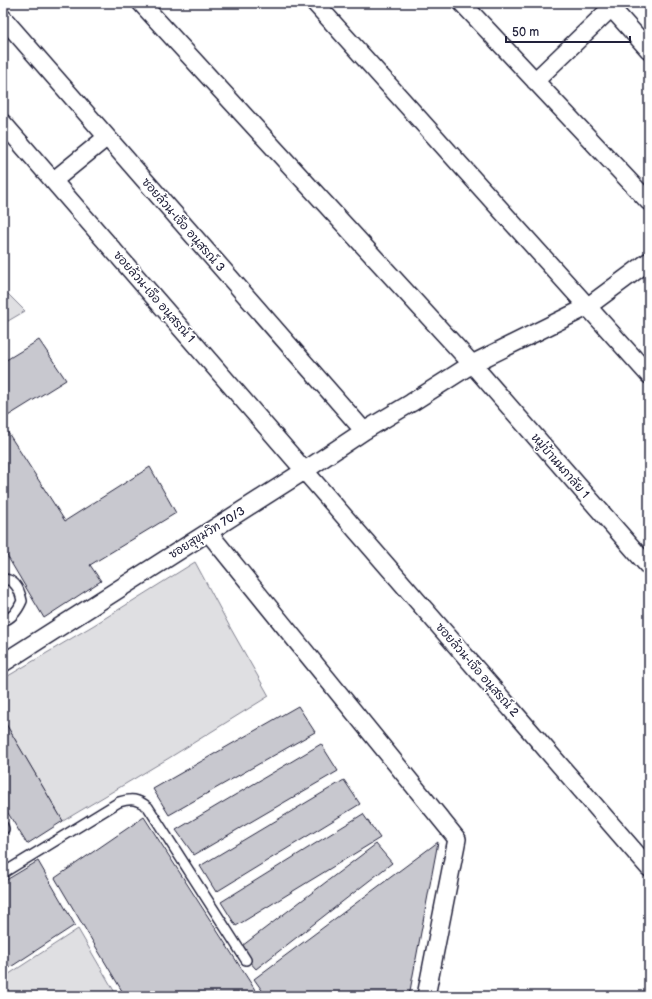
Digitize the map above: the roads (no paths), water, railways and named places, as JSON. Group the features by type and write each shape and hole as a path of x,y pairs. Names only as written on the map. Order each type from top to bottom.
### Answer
{"street":[{"name":"หมู่บ้านนภาลัย 1","path":"141,3 472,364 649,567"},
{"path":"315,3 649,375"},
{"path":"462,3 649,202"},
{"path":"535,81 609,6 649,50"},
{"name":"ซอยล้วน-เจือ อนุสรณ์ 3","path":"3,18 364,431"},
{"name":"ซอยล้วน-เจือ อนุสรณ์ 1","path":"3,123 304,471"},
{"path":"53,181 107,137"},
{"name":"ซอยสุขุมวิท 70/3","path":"4,658 208,532 364,431 472,364 587,307 649,261"},
{"name":"ซอยล้วน-เจือ อนุสรณ์ 2","path":"304,471 649,868"},
{"path":"208,532 457,839 426,996"}],"lane":[{"path":"3,579 8,579 15,583 21,594 22,601 17,611 7,620 3,621"},
{"path":"3,872 120,802 131,799 141,802 148,807 246,960"}]}
